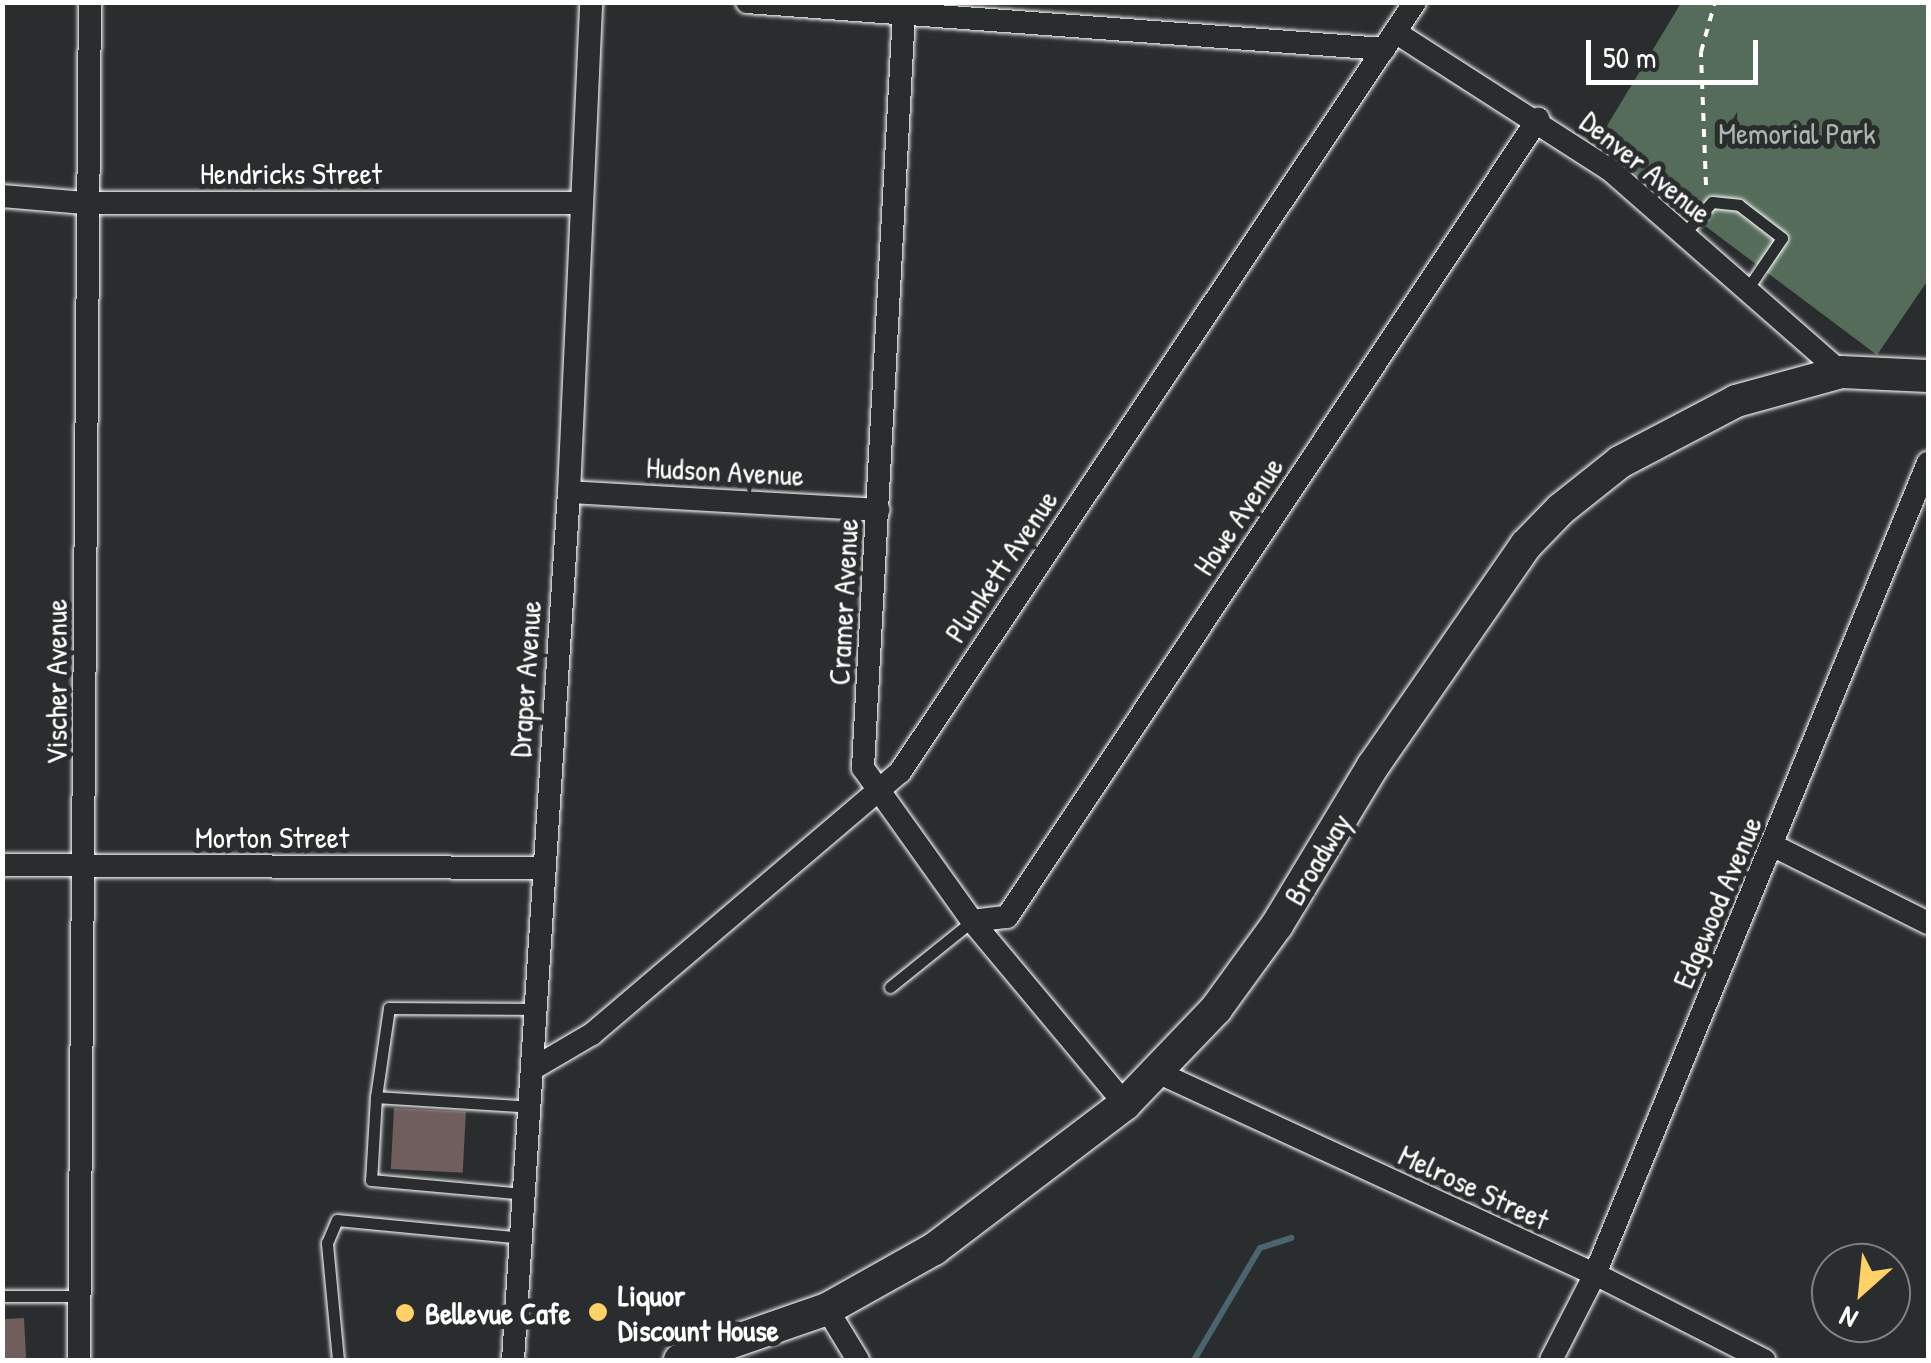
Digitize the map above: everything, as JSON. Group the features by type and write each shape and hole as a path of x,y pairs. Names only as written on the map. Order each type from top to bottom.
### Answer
{"main road":[{"name":"Broadway","path":"686,1360 827,1308 934,1249 1125,1104 1216,1009 1277,925 1373,766 1526,546 1561,508 1668,434 1736,401 1841,372 1928,376"}],"street":[{"name":"Vischer Avenue","path":"79,1360 87,864 86,202 90,2"},
{"name":"Draper Avenue","path":"513,1360 538,1009 541,868 568,492 591,2"},
{"name":"Denver Avenue","path":"746,2 1390,40 1538,119 1684,235 1841,372"},
{"name":"Plunkett Avenue","path":"534,1068 592,1034 900,772 1414,2"},
{"name":"Cramer Avenue","path":"904,13 863,768 875,792 972,921 1125,1104"},
{"name":"Howe Avenue","path":"972,921 1007,918 1538,119"},
{"name":"Hendricks Street","path":"2,196 86,202 579,204"},
{"name":"Edgewood Avenue","path":"1551,1360 1595,1274 1774,846 1928,463"},
{"name":"Hudson Avenue","path":"568,492 878,510"},
{"path":"1774,846 1928,923"},
{"name":"Morton Street","path":"2,865 541,868"},
{"name":"Melrose Street","path":"1157,1072 1595,1274 1764,1360"},
{"path":"827,1308 858,1360"}],"lane":[{"path":"1684,235 1712,202 1738,205 1782,238 1746,291"},
{"path":"890,987 972,921"},
{"path":"526,1194 371,1180 376,1098 388,1008 538,1009"},
{"path":"376,1098 532,1107"},
{"path":"338,1360 327,1243 338,1220 522,1238"},
{"path":"2,1296 81,1296"}],"path":[{"path":"1712,202 1700,171 1701,52 1715,2"}],"green space":[{"name":"Memorial Park","path":"1681,3 1928,3 1928,280 1877,355 1596,144"}],"building":[{"path":"394,1108 466,1112 463,1173 391,1169"},
{"path":"24,1318 26,1360 4,1360 2,1319"}],"waterway":[{"path":"1194,1360 1260,1248 1291,1238"}],"place":[{"name":"Liquor Discount House","path":"598,1312"},
{"name":"Bellevue Cafe","path":"405,1313"}]}
